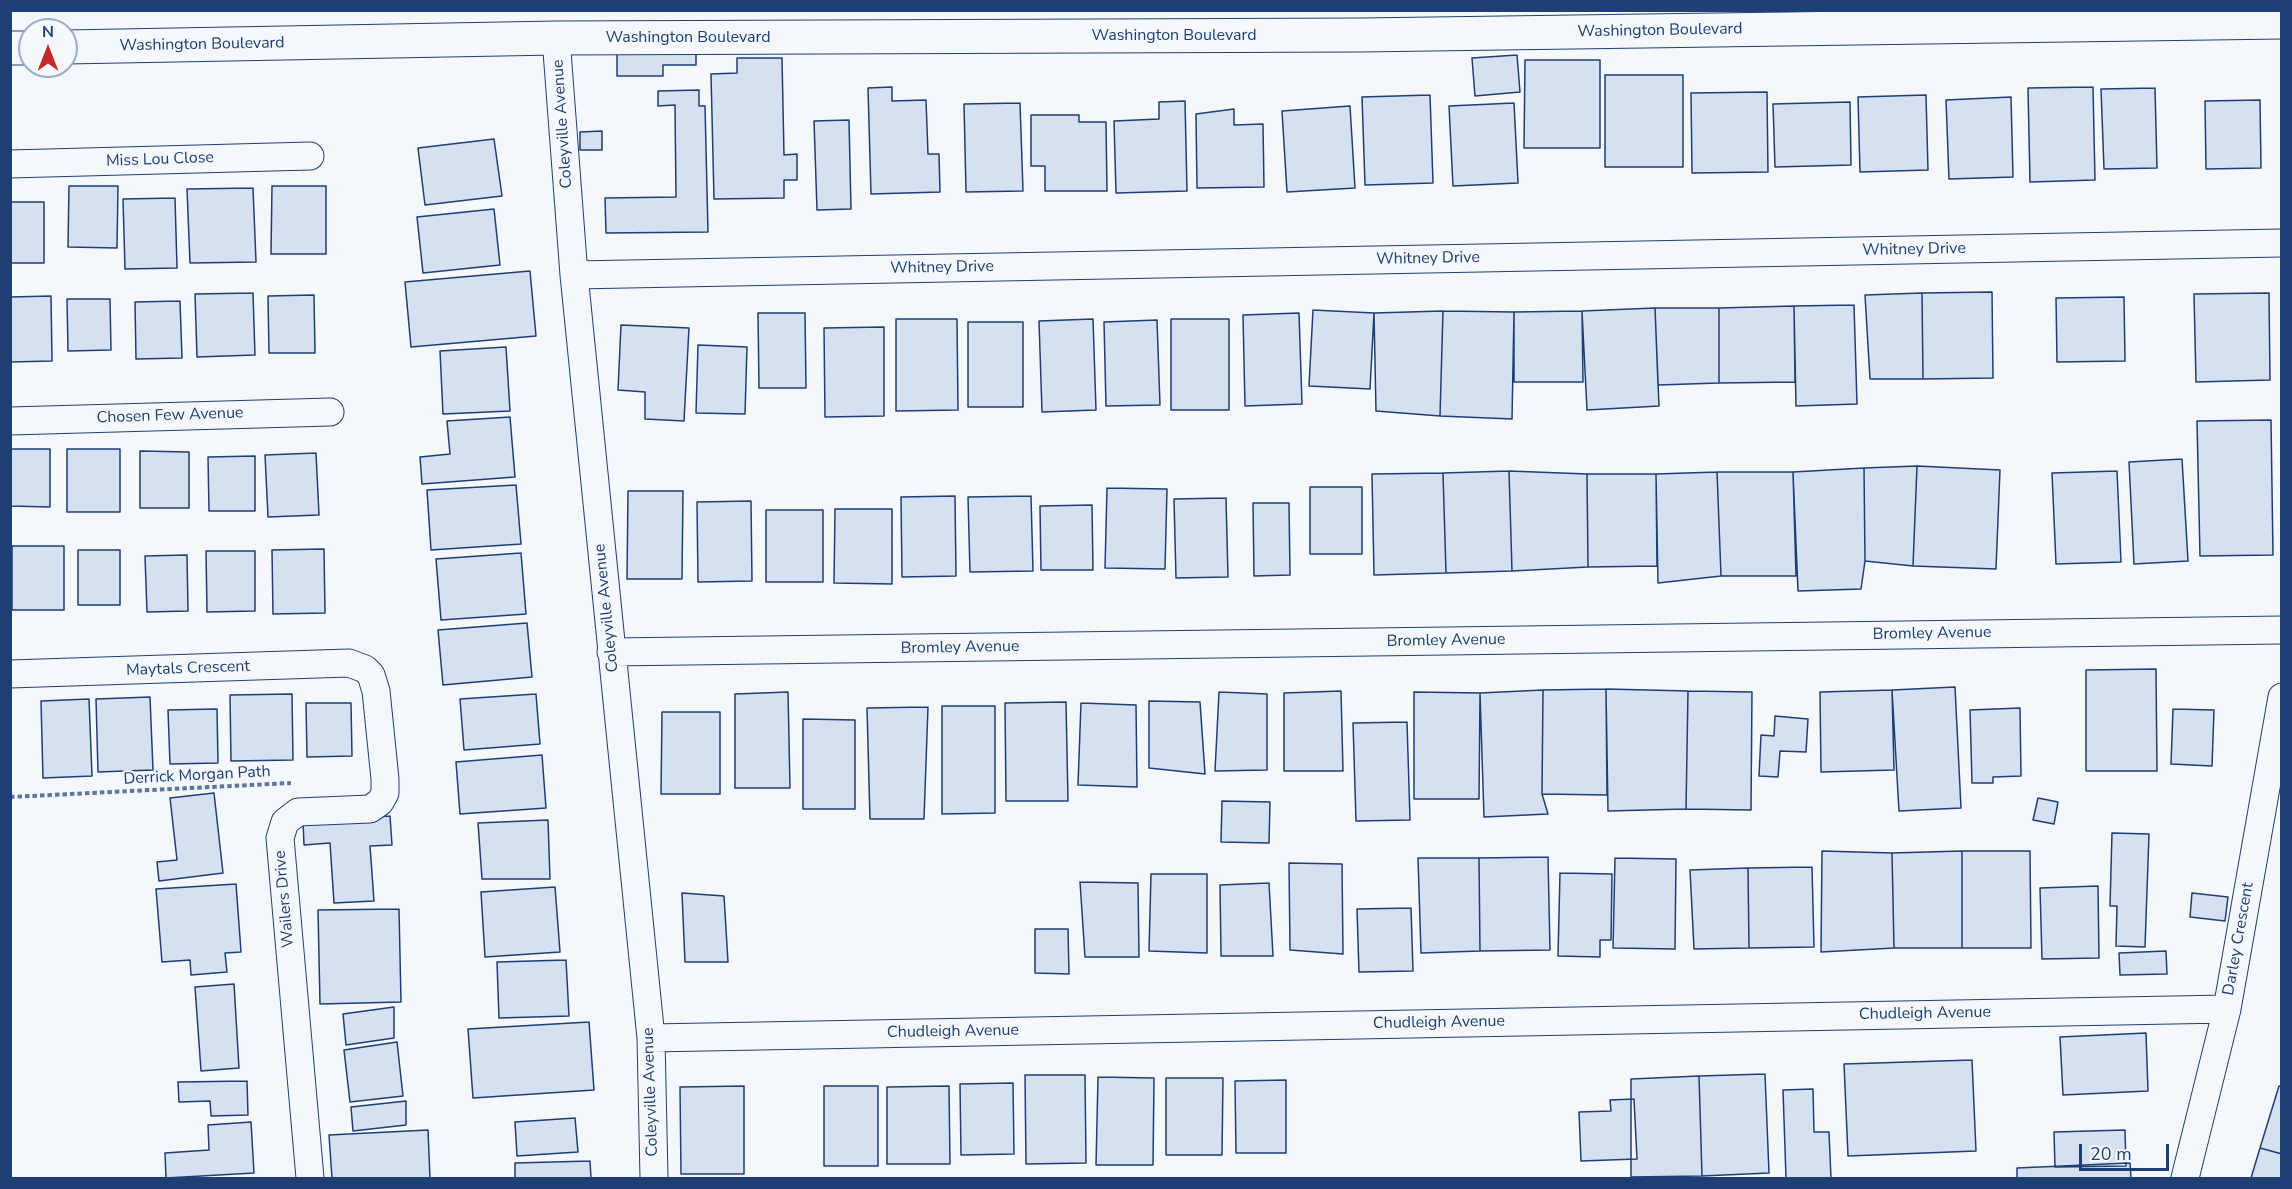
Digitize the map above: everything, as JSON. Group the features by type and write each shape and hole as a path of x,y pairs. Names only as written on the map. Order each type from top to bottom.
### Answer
{"highway":[{"name":"Washington Boulevard","path":"78,47 556,38 1350,35 2282,21"}],"street":[{"name":"Coleyville Avenue","path":"556,38 574,275 651,1038 654,1179"},
{"name":"Miss Lou Close","path":"10,165 310,156"},
{"name":"Whitney Drive","path":"574,275 2282,243"},
{"name":"Chosen Few Avenue","path":"10,421 330,412"},
{"name":"Bromley Avenue","path":"611,652 2282,630"},
{"name":"Maytals Crescent","path":"10,674 349,663 365,669"},
{"name":"Wailers Drive","path":"310,1179 280,838 285,822 298,812 370,808 380,802 385,793 375,682 365,669"},
{"name":"Darley Crescent","path":"2186,1179 2227,1009 2282,697"},
{"name":"Chudleigh Avenue","path":"651,1038 2227,1009"}],"path":[{"name":"Derrick Morgan Path","path":"10,797 303,783"}],"building":[{"path":"617,53 696,53 696,65 663,65 663,76 617,76"},
{"path":"1517,55 1520,92 1475,96 1472,58"},
{"path":"737,58 782,58 784,155 797,154 797,180 784,180 784,198 714,199 711,74 737,73"},
{"path":"1525,60 1600,60 1600,148 1524,148"},
{"path":"1605,75 1683,75 1683,167 1605,167"},
{"path":"892,87 892,101 926,100 928,154 939,154 940,192 871,194 868,88"},
{"path":"2093,87 2095,180 2030,182 2028,88"},
{"path":"2155,88 2157,168 2104,169 2101,89"},
{"path":"699,90 699,106 705,106 708,232 606,233 605,198 676,197 675,105 658,106 658,91"},
{"path":"1767,92 1768,172 1692,173 1691,93"},
{"path":"1430,95 1433,183 1365,185 1362,97"},
{"path":"1926,95 1928,170 1860,172 1858,97"},
{"path":"2011,97 2013,177 1949,179 1946,100"},
{"path":"2260,100 2261,168 2206,169 2205,101"},
{"path":"1185,101 1187,191 1116,193 1114,121 1159,119 1159,102"},
{"path":"1850,102 1851,165 1775,167 1773,104"},
{"path":"1020,103 1023,191 966,192 964,104"},
{"path":"1514,103 1518,183 1453,186 1449,106"},
{"path":"1350,106 1355,188 1287,192 1282,111"},
{"path":"1234,109 1234,125 1263,124 1264,187 1197,188 1196,114"},
{"path":"1031,115 1079,115 1079,122 1106,122 1107,191 1045,191 1045,166 1031,166"},
{"path":"849,120 851,209 817,210 814,121"},
{"path":"602,131 602,150 580,150 580,132"},
{"path":"494,139 502,196 425,205 418,148"},
{"path":"69,186 118,186 117,248 68,247"},
{"path":"272,186 326,186 326,254 271,254"},
{"path":"253,188 256,262 190,263 187,189"},
{"path":"175,198 177,268 125,269 123,199"},
{"path":"10,202 44,202 44,263 10,263"},
{"path":"494,209 500,265 423,273 417,217"},
{"path":"530,271 536,336 411,347 405,282"},
{"path":"1992,292 1993,378 1923,379 1922,293"},
{"path":"253,293 255,355 197,357 195,294"},
{"path":"1922,293 1923,379 1870,379 1865,295"},
{"path":"2269,293 2270,380 2196,382 2194,294"},
{"path":"314,295 315,353 269,353 268,296"},
{"path":"51,296 52,361 10,362 10,297"},
{"path":"2124,297 2125,361 2057,362 2056,298"},
{"path":"67,299 110,299 111,350 68,351"},
{"path":"180,301 182,358 136,359 135,302"},
{"path":"1854,305 1857,404 1796,406 1794,306"},
{"path":"1794,306 1795,382 1719,383 1719,308"},
{"path":"1655,308 1659,406 1587,410 1582,311"},
{"path":"1655,308 1719,308 1719,383 1658,385"},
{"path":"1313,310 1374,313 1370,389 1309,386"},
{"path":"1443,311 1440,416 1376,411 1374,313"},
{"path":"1443,311 1514,312 1512,419 1440,416"},
{"path":"1582,311 1583,382 1514,382 1514,312"},
{"path":"758,313 805,313 806,388 759,388"},
{"path":"1299,313 1302,404 1245,406 1243,315"},
{"path":"896,319 957,319 958,410 896,411"},
{"path":"1093,319 1096,410 1042,412 1039,321"},
{"path":"1171,319 1229,319 1229,410 1171,410"},
{"path":"1157,320 1160,405 1106,406 1104,322"},
{"path":"968,322 1023,322 1023,407 968,407"},
{"path":"621,325 689,328 684,421 645,419 645,392 618,390"},
{"path":"884,327 884,416 825,417 824,328"},
{"path":"698,345 747,347 745,414 696,413"},
{"path":"506,347 510,411 443,414 440,351"},
{"path":"510,417 515,477 422,484 420,457 450,454 447,421"},
{"path":"2271,420 2273,555 2200,556 2197,421"},
{"path":"10,449 50,449 50,507 10,506"},
{"path":"67,449 120,449 120,512 67,512"},
{"path":"140,451 189,452 189,508 140,508"},
{"path":"316,453 319,515 268,517 265,455"},
{"path":"255,456 255,511 209,511 208,457"},
{"path":"2182,459 2188,561 2134,564 2129,462"},
{"path":"1917,466 1913,566 1865,561 1864,468"},
{"path":"1917,466 2000,470 1996,569 1913,566"},
{"path":"1864,468 1865,561 1861,589 1798,591 1793,472"},
{"path":"1509,471 1512,571 1446,573 1443,473"},
{"path":"1509,471 1587,474 1588,567 1512,571"},
{"path":"2117,471 2121,562 2056,564 2052,473"},
{"path":"1717,472 1721,576 1658,583 1656,474"},
{"path":"1717,472 1793,472 1796,576 1721,576"},
{"path":"1443,473 1446,573 1374,575 1372,474"},
{"path":"1587,474 1656,474 1657,566 1588,567"},
{"path":"516,485 521,544 431,550 427,490"},
{"path":"1310,487 1362,487 1362,554 1310,554"},
{"path":"1107,488 1167,489 1165,569 1105,568"},
{"path":"628,491 683,491 682,579 627,579"},
{"path":"955,496 956,576 902,577 901,497"},
{"path":"1031,496 1033,571 970,572 968,497"},
{"path":"1226,498 1228,577 1176,578 1174,499"},
{"path":"751,501 752,581 698,582 697,502"},
{"path":"1253,503 1289,503 1290,575 1254,576"},
{"path":"1092,505 1093,570 1041,570 1040,506"},
{"path":"835,509 892,509 892,584 834,583"},
{"path":"766,510 823,510 823,582 766,582"},
{"path":"12,546 64,546 64,610 12,610"},
{"path":"324,549 325,613 273,614 272,550"},
{"path":"78,550 120,550 120,605 78,605"},
{"path":"206,551 255,551 255,611 207,612"},
{"path":"521,553 526,614 441,620 436,559"},
{"path":"187,555 188,611 147,612 145,556"},
{"path":"527,623 532,677 443,685 438,630"},
{"path":"2156,669 2157,771 2086,771 2086,670"},
{"path":"1955,687 1961,808 1899,811 1892,690"},
{"path":"1606,689 1607,795 1542,794 1543,690"},
{"path":"1606,689 1688,691 1686,809 1608,811"},
{"path":"1543,690 1542,794 1548,814 1484,817 1480,693"},
{"path":"1892,690 1894,770 1821,772 1820,692"},
{"path":"1341,691 1343,771 1284,771 1284,693"},
{"path":"1688,691 1752,692 1751,810 1686,809"},
{"path":"788,692 790,788 735,788 735,694"},
{"path":"1219,692 1267,694 1267,770 1215,771"},
{"path":"1414,692 1480,693 1479,799 1414,799"},
{"path":"292,694 293,760 231,761 230,695"},
{"path":"536,694 540,744 464,750 460,699"},
{"path":"150,697 153,770 98,772 96,699"},
{"path":"89,699 92,776 43,778 41,701"},
{"path":"1149,701 1200,702 1205,774 1149,768"},
{"path":"1066,702 1068,801 1006,801 1005,703"},
{"path":"306,703 351,703 352,756 307,757"},
{"path":"1081,703 1136,705 1137,787 1078,785"},
{"path":"942,706 995,706 995,813 942,814"},
{"path":"928,707 924,819 870,819 867,708"},
{"path":"2020,708 2021,776 1993,777 1993,783 1972,783 1970,710"},
{"path":"217,709 218,763 170,764 168,710"},
{"path":"2173,709 2214,710 2212,766 2171,764"},
{"path":"662,712 720,712 720,794 661,794"},
{"path":"1775,716 1808,719 1806,752 1780,751 1778,777 1759,776 1761,735 1774,736"},
{"path":"803,719 855,720 855,809 803,809"},
{"path":"1407,722 1410,820 1356,821 1353,723"},
{"path":"542,755 546,808 460,814 456,762"},
{"path":"214,793 223,873 159,881 157,862 177,860 170,798"},
{"path":"2038,798 2058,802 2054,824 2033,820"},
{"path":"1222,801 1270,802 1269,843 1221,842"},
{"path":"390,816 392,845 370,846 374,901 334,903 330,843 304,845 303,821"},
{"path":"548,820 550,879 482,879 478,823"},
{"path":"2112,833 2149,834 2145,947 2116,946 2117,906 2110,906"},
{"path":"1822,851 1892,853 1894,948 1821,952"},
{"path":"1962,851 1962,948 1894,948 1892,853"},
{"path":"1962,851 2030,851 2031,948 1962,948"},
{"path":"1548,857 1550,950 1480,951 1479,858"},
{"path":"1418,858 1479,858 1480,951 1421,953"},
{"path":"1615,858 1676,859 1675,949 1613,948"},
{"path":"1289,863 1342,864 1343,954 1290,950"},
{"path":"1812,867 1814,947 1749,948 1748,868"},
{"path":"1748,868 1749,948 1694,949 1690,870"},
{"path":"1560,873 1612,874 1611,940 1600,940 1600,957 1558,956"},
{"path":"1151,874 1207,874 1207,953 1149,951"},
{"path":"1080,882 1138,883 1139,957 1085,957"},
{"path":"1269,883 1273,956 1221,956 1220,885"},
{"path":"236,884 241,952 225,953 227,972 191,975 190,960 162,962 156,889"},
{"path":"2098,886 2099,958 2042,959 2040,888"},
{"path":"555,887 560,952 485,957 481,892"},
{"path":"682,893 724,896 728,962 685,962"},
{"path":"2192,893 2228,897 2225,921 2190,917"},
{"path":"1411,908 1413,971 1359,972 1357,909"},
{"path":"399,909 401,1002 320,1004 318,910"},
{"path":"1035,929 1068,929 1069,974 1035,973"},
{"path":"2166,951 2167,974 2120,975 2119,953"},
{"path":"566,960 569,1016 499,1018 497,962"},
{"path":"234,984 239,1068 201,1071 195,987"},
{"path":"394,1007 394,1038 346,1045 343,1014"},
{"path":"589,1022 594,1090 473,1098 468,1029"},
{"path":"2146,1033 2148,1091 2063,1095 2060,1037"},
{"path":"397,1042 403,1096 350,1102 344,1050"},
{"path":"1972,1060 1976,1151 1848,1156 1844,1064"},
{"path":"1765,1074 1769,1173 1702,1176 1699,1076"},
{"path":"1025,1075 1085,1075 1086,1163 1026,1164"},
{"path":"1699,1076 1702,1176 1631,1177 1631,1079"},
{"path":"1098,1077 1154,1078 1153,1165 1096,1165"},
{"path":"1166,1078 1223,1078 1222,1155 1166,1155"},
{"path":"1286,1080 1286,1153 1236,1153 1235,1081"},
{"path":"247,1081 248,1115 211,1116 210,1101 179,1102 178,1082"},
{"path":"1013,1083 1014,1154 961,1155 960,1084"},
{"path":"744,1086 744,1174 681,1174 680,1087"},
{"path":"824,1086 878,1086 878,1166 824,1166"},
{"path":"949,1086 950,1164 887,1164 887,1087"},
{"path":"2279,1086 2282,1087 2282,1154 2260,1148"},
{"path":"1813,1089 1814,1132 1829,1132 1831,1178 1786,1178 1783,1090"},
{"path":"1634,1099 1637,1159 1581,1161 1579,1112 1611,1111 1610,1100"},
{"path":"406,1101 406,1125 353,1131 351,1107"},
{"path":"575,1118 578,1152 517,1156 515,1122"},
{"path":"251,1122 254,1173 166,1178 165,1153 209,1150 208,1125"},
{"path":"428,1130 430,1178 332,1178 329,1135"},
{"path":"2125,1130 2126,1166 2055,1167 2054,1132"},
{"path":"2260,1148 2282,1154 2282,1178 2251,1178"},
{"path":"590,1161 591,1178 515,1178 515,1163"},
{"path":"2130,1163 2131,1178 2017,1178 2017,1168"}]}
